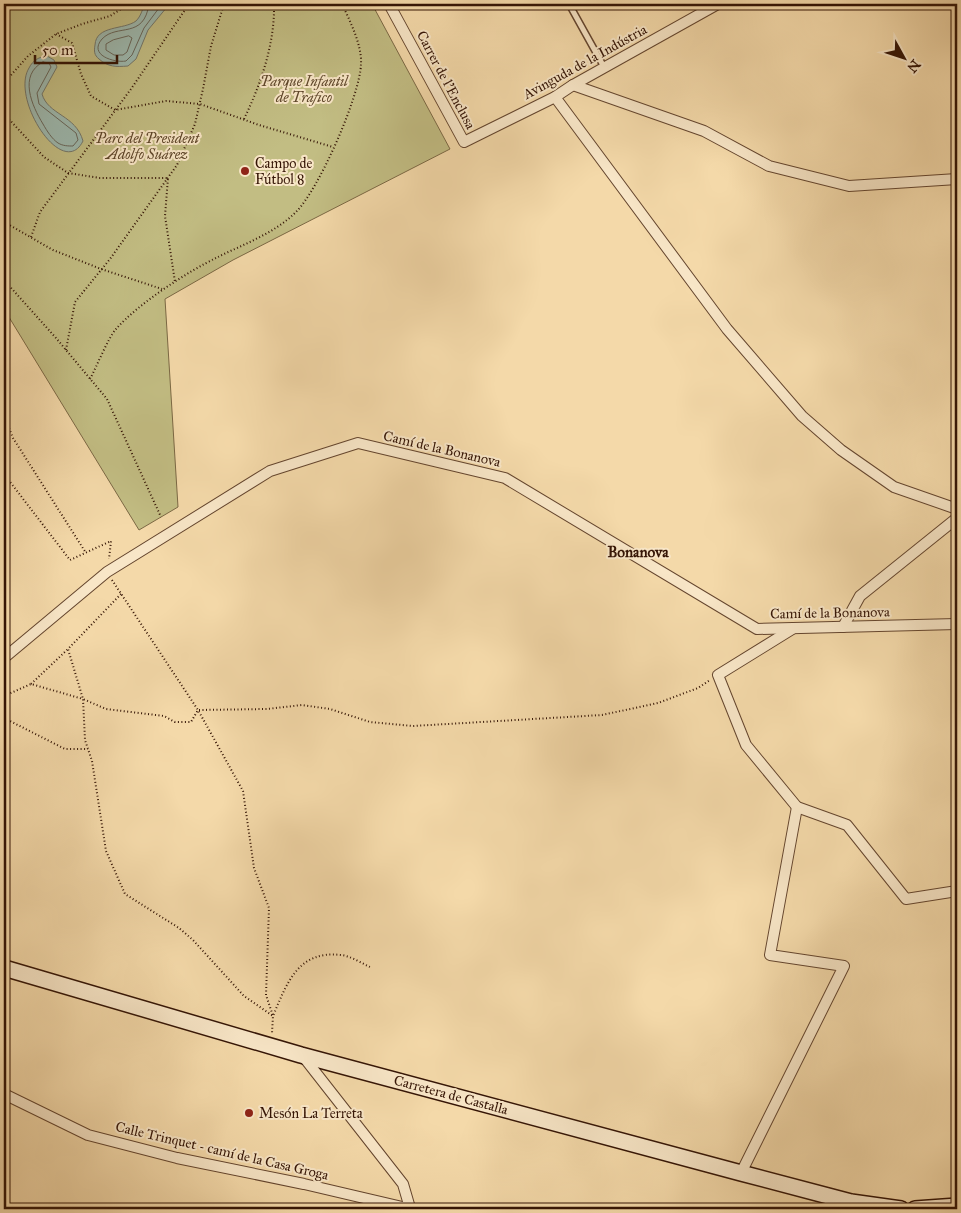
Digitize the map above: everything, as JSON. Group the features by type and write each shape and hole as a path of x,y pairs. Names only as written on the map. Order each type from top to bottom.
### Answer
{"main road":[{"name":"Carretera de Castalla","path":"4,968 301,1055 851,1202 901,1209"},
{"path":"914,1209 957,1206"}],"street":[{"name":"Carrer de l'Enclusa","path":"390,4 464,142"},
{"name":"Avinguda de la Indústria","path":"464,142 555,97 573,84 718,4"},
{"path":"573,84 704,131 769,166 849,186 957,179"},
{"path":"555,97 727,329 802,416 841,450 894,487 957,509"},
{"name":"Camí de la Bonanova","path":"4,658 107,572 270,472 358,443 506,478 757,629 957,624"},
{"path":"843,627 860,596 957,518"},
{"path":"795,627 718,675 746,745 797,807 847,825 906,899 957,891"},
{"path":"741,1173 844,966 770,955 797,807"},
{"path":"301,1055 403,1184 411,1209"},
{"name":"Calle Trinquet - camí de la Casa Groga","path":"4,1094 88,1135 177,1158 304,1184 411,1209"}],"lane":[{"path":"569,4 604,67"}],"path":[{"path":"39,4 40,6 91,4"},
{"path":"4,83 28,56 56,34 110,16 129,4"},
{"path":"31,237 40,212 115,110 189,4"},
{"path":"66,350 75,302 102,269 178,165 195,124 211,46 224,4"},
{"path":"243,120 253,101 265,64 274,20 274,4"},
{"path":"90,379 115,330 150,298 208,262 267,233 296,211 322,172 357,88 362,63 354,29 342,4"},
{"path":"56,34 72,43 81,74 91,96 115,110 166,101 200,104 243,120 333,147"},
{"path":"4,110 7,117 44,157 68,173 100,178 168,178"},
{"path":"168,178 165,216 175,282"},
{"path":"4,222 53,250 163,290"},
{"path":"4,280 107,399 161,517"},
{"path":"4,415 13,438 86,553"},
{"path":"4,474 70,560 111,541 107,572 198,710 243,791 254,868 269,908 266,995 273,1016"},
{"path":"4,696 30,684 68,649 121,594"},
{"path":"68,649 83,699 85,740 92,761 106,851 125,894 180,928 244,996 273,1016"},
{"path":"198,710 267,709 302,705 330,709 370,722 413,726 602,715 658,703 698,688 718,675"},
{"path":"30,684 83,699 106,709 164,716 175,722 191,722 198,710"},
{"path":"4,718 65,749 88,750"},
{"path":"271,1045 273,1016 284,989 301,964 321,955 343,955 370,967"}],"green space":[{"name":"Parc del President Adolfo Suárez","path":"4,4 372,4 450,149 233,260 165,299 178,507 139,530 4,309"}],"water":[{"path":"145,4 167,4 167,7 148,30 136,59 128,66 112,66 102,62 95,53 97,39 100,34 136,21"},
{"path":"47,56 54,60 57,67 42,94 50,107 69,120 79,132 83,141 74,151 63,151 52,144 41,131 32,115 27,98 25,82 29,68 36,59"}],"place":[{"name":"Campo de Fútbol 8","path":"245,171"},
{"name":"Mesón La Terreta","path":"249,1113"}],"district":[{"name":"Bonanova","path":"638,552"}],"park label":[{"name":"Parque Infantil de Trafico","path":"304,89"}]}
